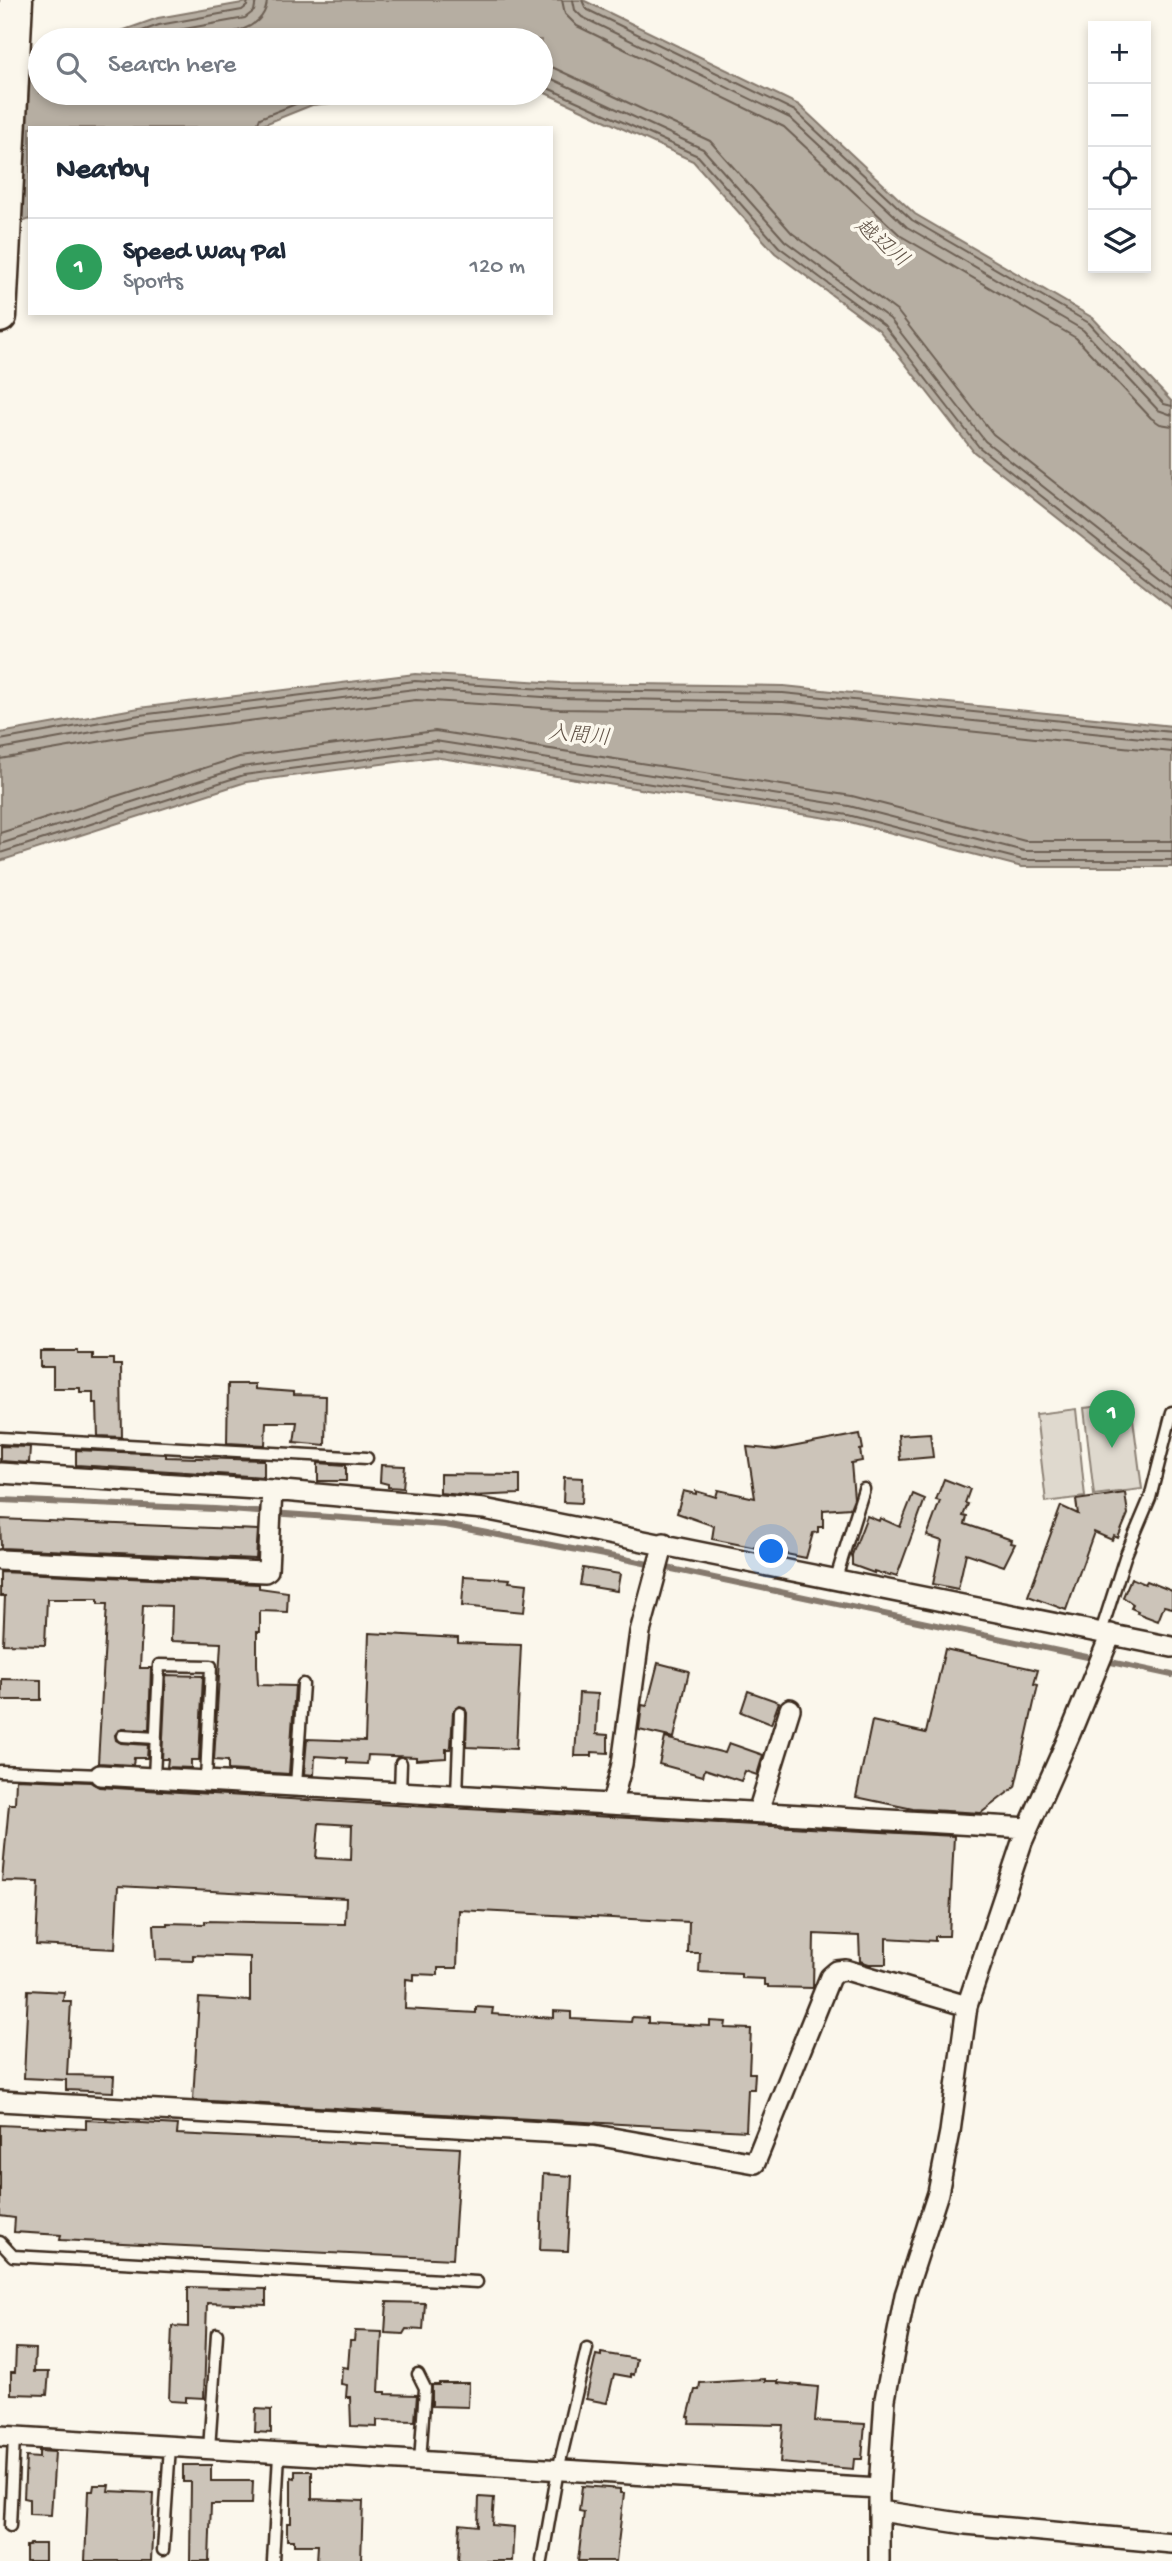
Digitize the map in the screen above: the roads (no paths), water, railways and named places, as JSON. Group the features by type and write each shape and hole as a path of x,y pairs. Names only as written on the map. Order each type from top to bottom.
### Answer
{"main road":[{"path":"0,316 16,0"}],"street":[{"path":"0,1473 272,1490 484,1508 1172,1647"},
{"path":"0,1560 265,1572 268,1570 272,1490"},
{"path":"612,1803 622,1764 640,1632 664,1543"},
{"path":"879,2561 879,2488 885,2399 905,2295 938,2193 950,2132 967,2006 1028,1828 1070,1734 1106,1633"},
{"path":"758,1812 790,1709"},
{"path":"100,1775 1028,1828"},
{"path":"0,2101 595,2135 755,2162 830,1977 837,1971 846,1970 967,2006"},
{"path":"7,2437 879,2488"},
{"path":"880,2511 965,2524 1172,2543"}],"lane":[{"path":"1106,1633 1125,1557 1150,1498 1172,1412"},
{"path":"0,1438 367,1458"},
{"path":"836,1578 864,1489"},
{"path":"154,1777 159,1665 211,1666 206,1780"},
{"path":"296,1785 303,1684"},
{"path":"457,1795 460,1713"},
{"path":"122,1736 156,1738"},
{"path":"400,1791 401,1763"},
{"path":"0,1771 100,1775"},
{"path":"0,2242 13,2256 477,2282"},
{"path":"209,2449 217,2334"},
{"path":"542,2561 558,2470 587,2348"},
{"path":"418,2374 425,2388 420,2463"},
{"path":"7,2437 10,2526"},
{"path":"163,2550 170,2447"},
{"path":"272,2561 279,2454"}],"water":[{"name":"越辺川","path":"259,0 583,0 799,105 915,214 1093,318 1172,402 1172,608 974,452 879,330 775,253 693,161 553,97 553,28 130,28 158,18"},
{"path":"28,65 28,105 312,105 260,126 28,126 28,220 0,230 0,75"},
{"name":"入間川","path":"415,674 560,683 784,686 1172,726 1172,867 1022,867 846,821 434,757 246,782 0,861 0,733 139,708"}],"waterway":[{"path":"0,1500 215,1509 445,1525 620,1558 1172,1675"}],"place":[{"name":"Speed Way Pal","path":"1112,1448"}]}
